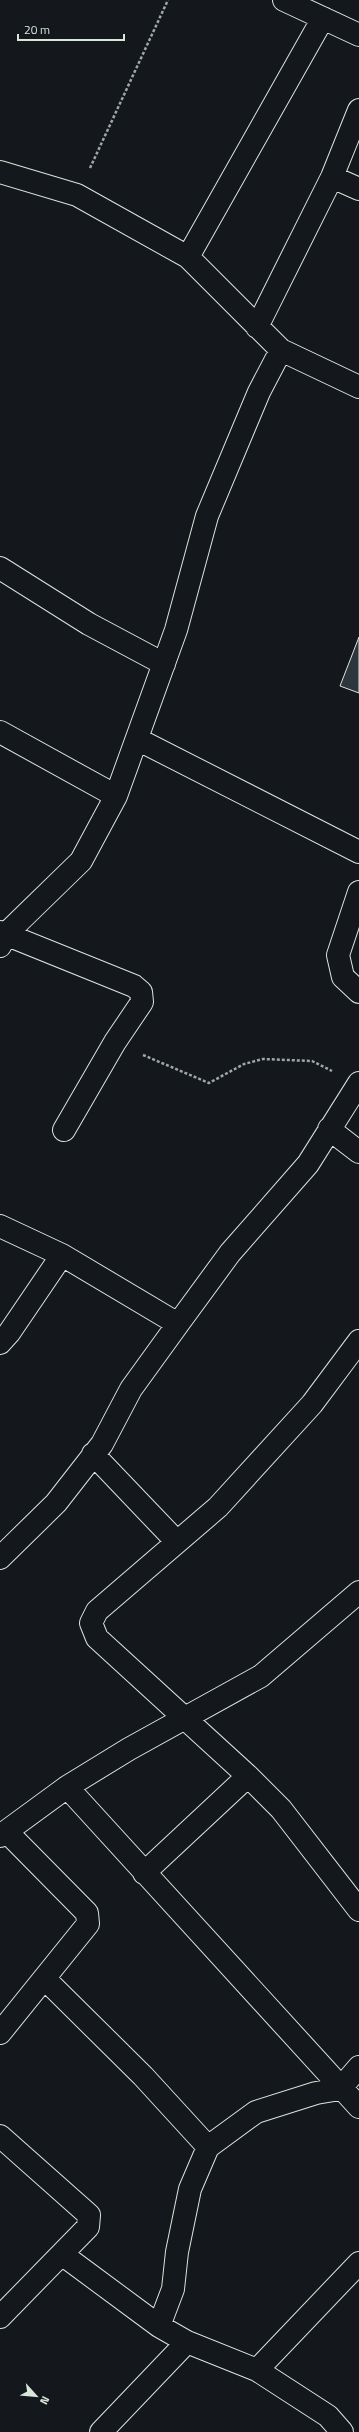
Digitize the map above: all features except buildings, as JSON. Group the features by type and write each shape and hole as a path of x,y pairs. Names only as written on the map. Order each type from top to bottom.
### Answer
{"street":[{"path":"284,0 359,35"},
{"path":"188,257 323,18"},
{"path":"257,327 332,176 359,110"},
{"path":"0,172 77,195 188,257 257,327 282,350 359,387"},
{"path":"332,176 359,189"},
{"path":"64,1130 115,1042 142,1002 141,992 134,986 2,937 81,860 116,796 176,630 207,516 259,392 282,350"},
{"path":"0,568 89,624 164,664"},
{"path":"0,732 116,796"},
{"path":"137,739 359,852"},
{"path":"359,892 338,955 343,977 359,992"},
{"path":"0,1558 56,1503 102,1444 131,1389 230,1253 308,1164 328,1129 358,1083"},
{"path":"328,1129 359,1152"},
{"path":"0,1226 62,1255 178,1324"},
{"path":"0,1343 9,1333 62,1255"},
{"path":"359,1341 312,1404 218,1507 97,1611 91,1623 97,1638 186,1718 281,1809 359,1909"},
{"path":"93,1454 177,1542"},
{"path":"0,2033 88,1924 87,1913 3,1834 67,1787 129,1749 261,1676 359,1592"},
{"path":"144,1873 248,1776"},
{"path":"67,1787 359,2108"},
{"path":"45,1979 143,2076 208,2147"},
{"path":"159,2326 173,2289 177,2252 190,2188 208,2147 256,2112 316,2093 340,2088 359,2067"},
{"path":"0,2136 89,2214 88,2227 63,2255 0,2317"},
{"path":"63,2255 159,2326 187,2342 257,2370 328,2416 342,2432"},
{"path":"257,2370 359,2263"},
{"path":"101,2432 187,2342"}],"path":[{"path":"77,195 168,0"},
{"path":"115,1042 192,1078 209,1083 244,1064 263,1059 312,1061 358,1083"}]}
